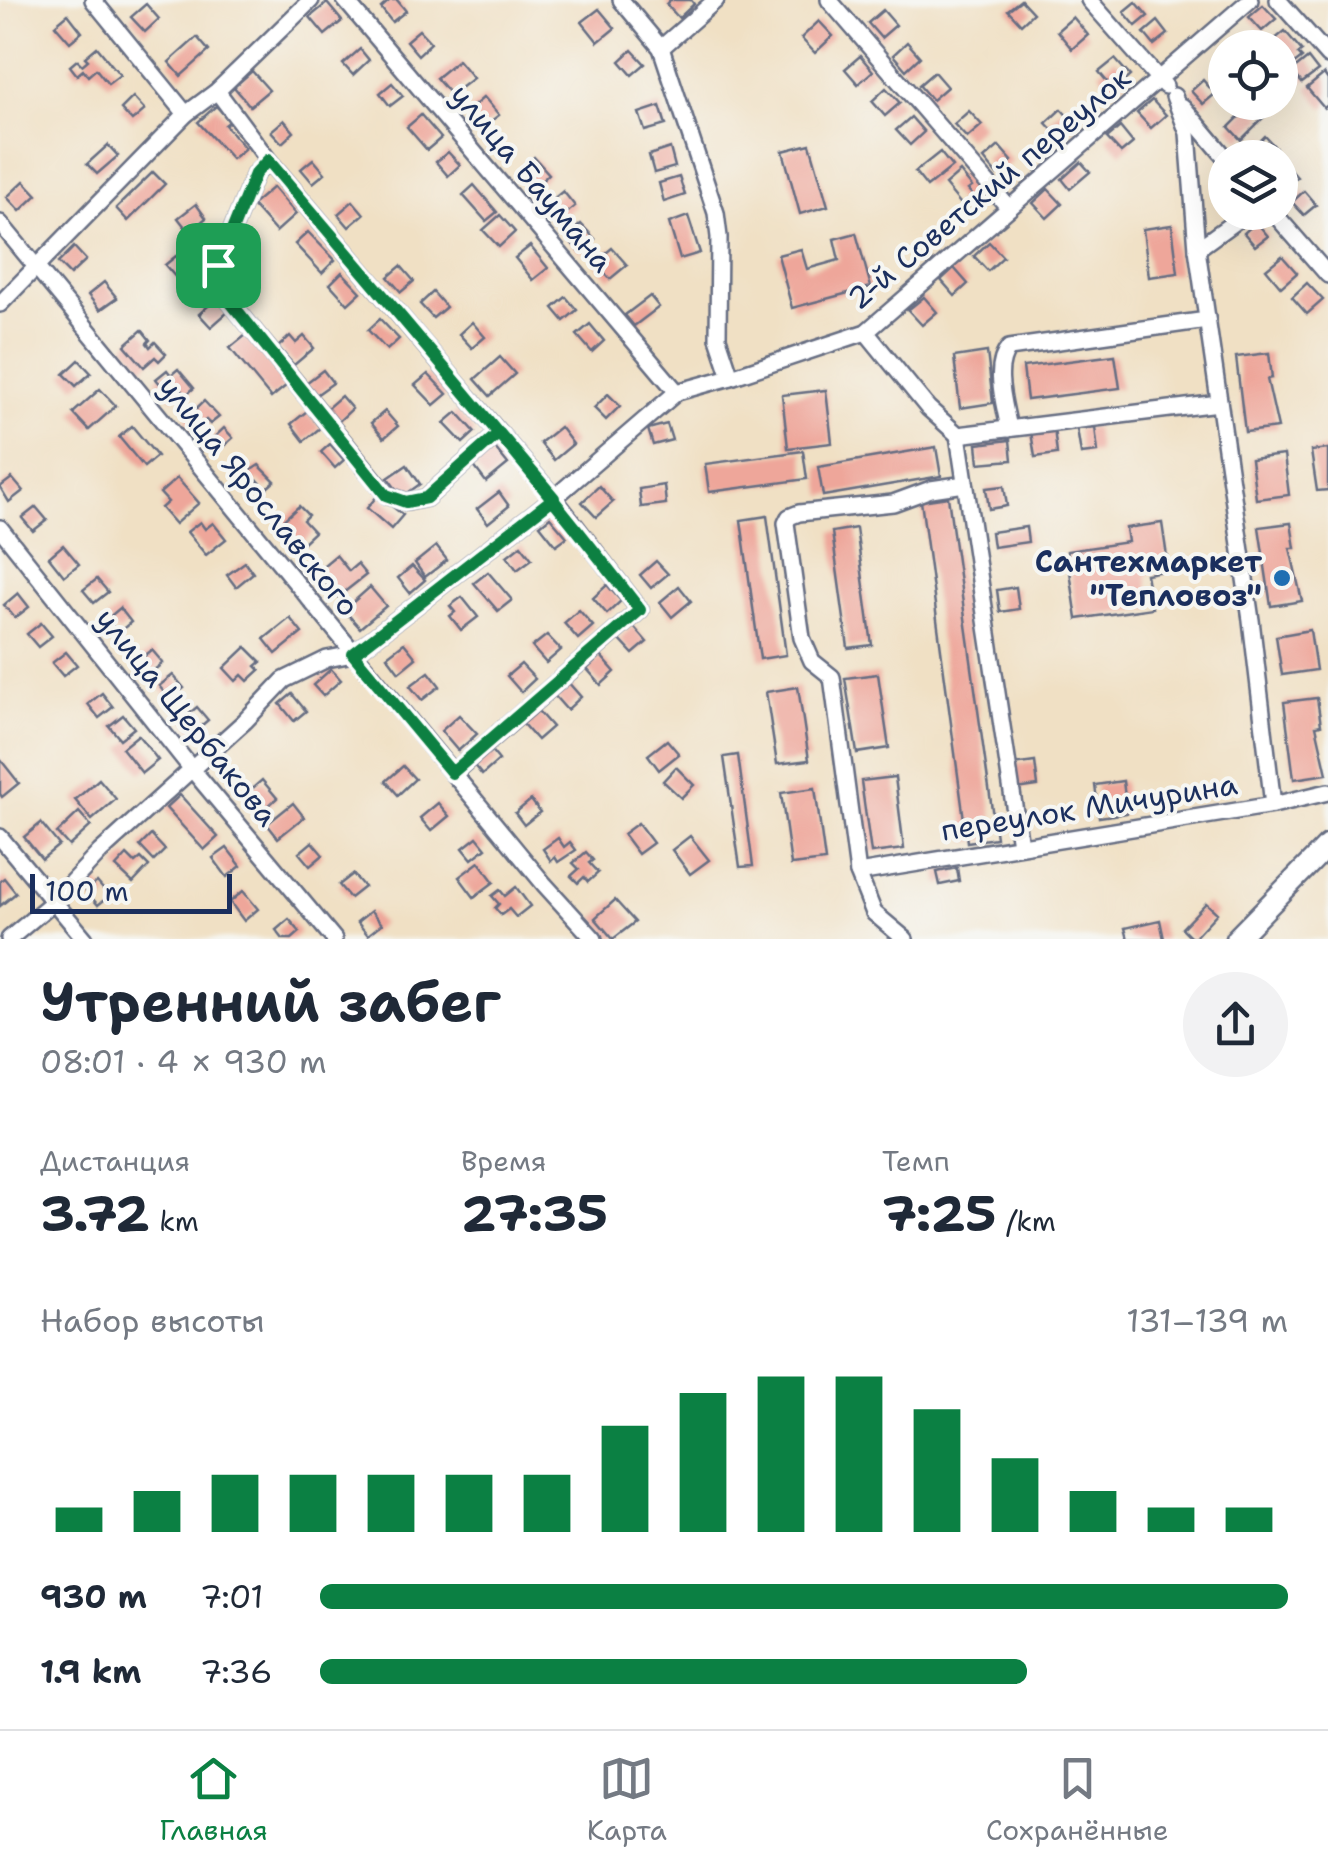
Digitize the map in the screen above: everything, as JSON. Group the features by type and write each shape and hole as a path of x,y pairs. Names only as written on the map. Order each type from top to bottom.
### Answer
{"street":[{"path":"93,0 186,114"},
{"path":"0,304 186,114 217,91 311,0"},
{"name":"улица Баумана","path":"345,0 677,392"},
{"path":"622,0 662,48 716,213 718,338 731,377"},
{"path":"662,48 716,0"},
{"path":"829,0 1009,208"},
{"path":"1089,0 1211,140"},
{"name":"2-й Советский переулок","path":"9,939 54,902 100,852 284,680 327,659 353,654 554,498 677,392 866,332 1250,0"},
{"path":"1278,0 1328,56"},
{"path":"217,91 268,160 554,498 640,610 452,773"},
{"path":"1174,96 1188,133 1197,248 1251,620 1272,805"},
{"path":"268,160 255,174 218,265 219,288 386,495 406,502 426,498 499,433"},
{"name":"улица Ярославского","path":"0,223 353,654 594,939"},
{"path":"1197,248 1222,230"},
{"path":"1289,230 1328,275"},
{"path":"1009,428 1000,368 1009,348 1207,320"},
{"path":"866,332 928,408 958,435 1020,845"},
{"path":"958,435 1219,403"},
{"path":"904,939 874,913 858,873 832,677 812,660 802,638 786,523 789,516 799,512 893,503 931,489 965,484"},
{"name":"улица Щербакова","path":"0,528 329,937"},
{"name":"переулок Мичурина","path":"858,873 1272,805 1328,792"},
{"path":"0,837 85,939"},
{"path":"1236,939 1328,846"}],"building":[{"path":"390,0 397,0 406,11 392,22 381,8"},
{"path":"670,0 691,0 694,4 679,18 666,4"},
{"path":"1021,0 1033,13 1021,24 1008,10"},
{"path":"1136,2 1148,16 1136,26 1124,12"},
{"path":"327,3 342,21 325,35 310,17"},
{"path":"146,4 159,19 145,32 131,17"},
{"path":"1263,5 1276,19 1261,30 1249,17"},
{"path":"599,9 615,28 598,42 582,22"},
{"path":"883,10 896,25 881,38 868,23"},
{"path":"68,14 82,32 70,42 55,25"},
{"path":"1073,17 1088,35 1072,49 1057,31"},
{"path":"819,21 833,36 815,53 801,38"},
{"path":"1158,21 1168,34 1154,45 1144,33"},
{"path":"419,30 431,43 418,55 406,41"},
{"path":"197,37 209,51 181,76 169,62"},
{"path":"907,42 920,57 906,70 893,55"},
{"path":"97,47 120,75 108,84 96,69 88,76 83,70 77,75 70,66 77,60 82,65"},
{"path":"360,49 369,60 353,75 343,64"},
{"path":"632,50 645,64 632,75 620,61"},
{"path":"860,56 873,71 858,84 845,69"},
{"path":"1308,58 1318,71 1302,83 1298,66"},
{"path":"1115,59 1130,76 1114,90 1099,72"},
{"path":"458,60 473,78 451,95 436,78"},
{"path":"252,71 269,90 250,106 234,87"},
{"path":"934,72 947,87 932,100 919,85"},
{"path":"1324,74 1328,80 1328,105 1324,108 1307,88"},
{"path":"1203,80 1208,86 1208,100 1203,104 1191,91"},
{"path":"392,83 403,96 390,106 380,93"},
{"path":"886,88 900,103 885,116 872,101"},
{"path":"133,97 145,110 132,121 121,109"},
{"path":"484,97 499,115 482,128 468,111"},
{"path":"1152,100 1166,115 1151,128 1137,113"},
{"path":"216,106 230,121 225,125 245,148 232,159 198,122"},
{"path":"660,106 666,125 645,131 639,113"},
{"path":"1061,109 1075,124 1060,138 1046,123"},
{"path":"969,111 982,125 967,138 954,124"},
{"path":"421,115 441,138 427,150 407,127"},
{"path":"911,117 924,132 910,145 896,130"},
{"path":"284,120 294,132 282,143 271,131"},
{"path":"1236,120 1261,120 1241,140 1229,127"},
{"path":"1120,127 1133,143 1121,153 1107,138"},
{"path":"810,144 828,206 800,214 783,151"},
{"path":"108,145 118,156 97,174 87,164"},
{"path":"999,146 1012,161 997,175 984,159"},
{"path":"670,148 675,167 654,173 649,155"},
{"path":"448,152 460,165 448,176 436,162"},
{"path":"940,152 952,167 927,187 915,172"},
{"path":"534,157 549,174 533,189 518,172"},
{"path":"313,159 325,173 313,183 301,169"},
{"path":"1081,162 1090,172 1070,189 1062,179"},
{"path":"153,172 165,184 128,221 116,208"},
{"path":"960,172 976,199 965,209 945,185"},
{"path":"679,177 685,195 664,202 659,183"},
{"path":"24,181 37,195 20,211 7,197"},
{"path":"474,185 497,212 486,221 463,195"},
{"path":"273,187 296,214 276,232 252,205"},
{"path":"1048,189 1062,204 1047,218 1033,203"},
{"path":"563,191 575,206 558,220 546,205"},
{"path":"1304,191 1316,205 1304,215 1298,208 1298,196"},
{"path":"353,201 364,214 349,227 338,214"},
{"path":"196,204 206,218 189,232 178,218"},
{"path":"500,215 515,232 499,247 483,230"},
{"path":"688,216 700,253 680,259 669,223"},
{"path":"581,224 595,239 580,252 566,237"},
{"path":"1172,225 1178,273 1149,277 1143,229"},
{"path":"1263,230 1268,236 1255,246 1244,233"},
{"path":"308,232 335,260 322,273 295,244"},
{"path":"856,233 871,287 792,308 778,255 801,249 807,269 839,260 834,239"},
{"path":"989,242 1003,257 988,271 974,256"},
{"path":"530,246 548,268 533,280 515,258"},
{"path":"74,247 86,260 70,275 58,263"},
{"path":"612,248 627,265 610,279 595,262"},
{"path":"176,256 189,271 178,280 165,265"},
{"path":"1282,256 1297,273 1281,287 1266,269"},
{"path":"241,261 254,280 237,293 223,274"},
{"path":"401,266 414,281 401,292 388,277"},
{"path":"954,268 968,284 955,296 941,280"},
{"path":"342,272 361,292 348,304 330,284"},
{"path":"104,282 117,298 100,310 88,295"},
{"path":"1307,283 1323,300 1307,314 1292,297"},
{"path":"433,292 446,307 433,318 420,304"},
{"path":"650,296 659,307 634,326 625,315"},
{"path":"566,297 577,310 564,321 553,308"},
{"path":"924,297 937,312 922,325 908,310"},
{"path":"216,299 228,312 211,327 199,314"},
{"path":"380,319 399,339 387,350 368,330"},
{"path":"472,322 485,337 472,348 459,334"},
{"path":"590,324 604,341 592,352 577,335"},
{"path":"142,330 150,347 155,342 166,354 159,361 155,357 144,367 125,345"},
{"path":"246,335 287,385 271,398 230,348"},
{"path":"290,336 296,343 304,336 314,348 294,365 278,347"},
{"path":"987,352 993,403 960,408 954,357"},
{"path":"1269,353 1272,378 1267,379 1278,428 1245,432 1236,357"},
{"path":"1115,355 1120,388 1027,400 1023,367"},
{"path":"500,357 515,374 490,396 475,379"},
{"path":"79,360 91,373 76,386 64,374"},
{"path":"178,369 194,388 186,395 182,390 173,399 156,379 167,370 171,375"},
{"path":"323,370 333,383 316,395 306,383"},
{"path":"428,374 447,394 434,405 415,385"},
{"path":"100,389 116,406 89,430 73,413"},
{"path":"826,390 832,443 788,448 782,395"},
{"path":"608,394 620,406 606,420 594,408"},
{"path":"341,396 352,409 338,422 326,409"},
{"path":"204,401 219,417 210,424 206,420 195,430 185,419"},
{"path":"307,411 320,428 304,441 291,424"},
{"path":"385,411 398,426 384,438 371,423"},
{"path":"457,412 475,432 463,443 444,423"},
{"path":"667,424 672,440 653,445 648,429"},
{"path":"132,426 157,456 144,467 119,437"},
{"path":"560,427 573,444 554,460 540,443"},
{"path":"1095,427 1098,452 1081,454 1077,429"},
{"path":"224,428 233,438 217,452 208,443"},
{"path":"1054,428 1057,454 1035,457 1031,432"},
{"path":"1010,440 1012,460 979,463 977,444"},
{"path":"330,444 344,460 335,468 321,452"},
{"path":"936,447 941,476 823,496 818,467"},
{"path":"495,448 508,464 486,482 473,465"},
{"path":"1328,449 1328,490 1317,491 1311,451"},
{"path":"803,451 807,479 709,492 705,464"},
{"path":"1284,455 1289,495 1256,499 1251,459"},
{"path":"259,465 275,481 266,489 258,480 249,489 239,478"},
{"path":"407,465 420,484 402,497 388,478"},
{"path":"12,478 23,491 9,502 0,487"},
{"path":"177,478 199,503 175,524 161,508 168,502 160,493"},
{"path":"664,485 666,504 641,507 639,489"},
{"path":"599,486 613,502 596,517 582,502"},
{"path":"1004,486 1007,506 989,509 986,488"},
{"path":"499,492 509,506 488,523 477,509"},
{"path":"378,495 403,515 391,529 367,508"},
{"path":"948,497 996,838 967,842 921,501"},
{"path":"299,506 308,515 303,520 314,532 300,545 280,523"},
{"path":"36,507 47,520 33,531 22,518"},
{"path":"767,516 786,655 760,659 741,520"},
{"path":"550,517 567,537 556,545 540,525"},
{"path":"200,522 205,529 213,523 226,539 206,555 187,532"},
{"path":"1162,523 1169,570 1146,574 1152,608 1077,619 1067,551 1128,542 1126,528"},
{"path":"1291,523 1295,548 1290,548 1302,601 1271,606 1259,527"},
{"path":"1026,527 1028,542 993,547 991,532"},
{"path":"856,528 872,645 848,648 832,532"},
{"path":"63,545 79,564 64,576 49,557"},
{"path":"521,545 532,559 517,570 507,556"},
{"path":"436,546 447,560 425,577 415,563"},
{"path":"336,555 349,571 357,564 366,575 338,597 324,581 320,585 312,575"},
{"path":"656,561 668,574 651,588 640,575"},
{"path":"245,562 253,573 236,587 227,575"},
{"path":"412,566 425,580 410,593 398,578"},
{"path":"488,572 512,600 498,611 474,583"},
{"path":"97,579 108,592 94,603 83,590"},
{"path":"607,585 621,601 607,614 593,598"},
{"path":"679,586 691,601 672,617 660,602"},
{"path":"370,587 386,606 360,628 344,610"},
{"path":"1016,587 1019,609 1000,612 997,590"},
{"path":"18,593 29,607 15,618 4,605"},
{"path":"462,597 478,617 461,630 450,616 455,612 450,606"},
{"path":"120,608 131,622 118,633 107,619"},
{"path":"579,610 593,626 578,639 564,623"},
{"path":"290,618 302,633 276,654 264,639"},
{"path":"41,623 52,636 38,647 27,634"},
{"path":"633,626 647,642 633,654 619,639"},
{"path":"1310,630 1316,670 1282,675 1276,636"},
{"path":"547,635 561,650 546,663 532,647"},
{"path":"404,643 416,658 399,672 387,656"},
{"path":"246,647 261,662 256,666 260,670 248,681 242,675 236,681 224,668"},
{"path":"152,650 163,663 149,674 138,661"},
{"path":"66,652 77,665 63,676 52,663"},
{"path":"601,656 615,672 601,685 587,669"},
{"path":"521,664 535,679 521,692 507,676"},
{"path":"331,669 341,680 323,696 313,685"},
{"path":"429,672 440,686 422,700 410,686"},
{"path":"878,674 889,748 857,753 845,678"},
{"path":"173,675 184,688 170,699 159,686"},
{"path":"567,681 581,697 567,710 553,694"},
{"path":"798,687 809,760 777,764 766,692"},
{"path":"102,693 113,707 99,718 88,704"},
{"path":"292,694 306,711 294,721 280,704"},
{"path":"1317,698 1321,725 1316,726 1327,774 1294,779 1284,702"},
{"path":"197,707 208,720 195,731 184,718"},
{"path":"538,711 552,727 537,740 523,724"},
{"path":"123,715 134,728 120,739 109,726"},
{"path":"459,715 477,734 458,751 441,731"},
{"path":"138,735 158,760 142,773 122,748"},
{"path":"667,740 679,754 659,770 648,755"},
{"path":"489,748 499,760 482,775 472,763"},
{"path":"738,755 753,866 740,867 724,757"},
{"path":"0,759 19,783 2,797 0,794"},
{"path":"1035,762 1038,786 1016,789 1013,765"},
{"path":"403,766 415,779 398,795 386,781"},
{"path":"676,767 694,785 681,798 663,781"},
{"path":"895,777 904,849 871,853 861,781"},
{"path":"99,779 116,799 92,820 75,800"},
{"path":"262,780 277,798 264,810 248,792"},
{"path":"1123,781 1127,813 1099,817 1095,785"},
{"path":"815,788 825,861 791,865 781,793"},
{"path":"180,795 218,837 204,850 166,808"},
{"path":"531,800 540,812 524,825 515,813"},
{"path":"293,803 304,817 278,838 267,824"},
{"path":"438,803 449,816 431,831 420,818"},
{"path":"79,812 91,826 69,846 57,833"},
{"path":"41,823 59,845 42,859 24,837"},
{"path":"638,823 653,843 638,854 623,834"},
{"path":"151,835 165,850 154,861 140,846"},
{"path":"690,836 709,860 690,874 672,850"},
{"path":"477,837 486,848 472,859 463,848"},
{"path":"558,838 564,847 570,842 576,850 558,862 555,857 551,861 543,849"},
{"path":"312,842 323,855 310,866 299,853"},
{"path":"227,848 241,866 227,877 213,858"},
{"path":"586,852 598,873 588,882 584,877 578,883 571,876 579,869 573,863"},
{"path":"127,855 135,863 141,858 149,866 133,883 116,867"},
{"path":"479,862 494,882 474,897 459,877"},
{"path":"957,868 959,881 940,885 937,872"},
{"path":"353,874 364,887 350,898 339,885"},
{"path":"4,878 16,893 0,906 0,881"},
{"path":"97,882 109,896 98,905 86,891"},
{"path":"516,887 530,906 516,917 509,909 501,915 492,896 500,890 505,896"},
{"path":"243,891 258,909 244,921 230,902"},
{"path":"615,900 635,922 613,939 595,918"},
{"path":"1206,903 1217,913 1193,939 1182,928"},
{"path":"371,911 382,924 368,935 357,922"},
{"path":"289,919 300,932 292,939 283,939 276,930"},
{"path":"1160,920 1164,939 1128,939 1125,928"}],"place":[{"name":"Сантехмаркет \"Тепловоз\"","path":"1282,578"}],"route":[{"path":"218,265 219,288 386,495 406,502 426,498 499,433 554,498 353,654 452,773 640,610 554,498 499,433 268,160 255,174 218,265"}]}
